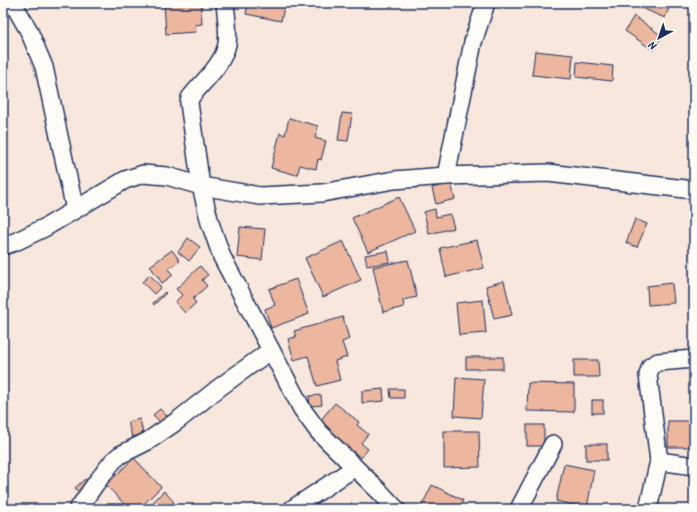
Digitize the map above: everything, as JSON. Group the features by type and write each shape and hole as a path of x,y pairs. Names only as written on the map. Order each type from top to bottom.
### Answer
{"street":[{"path":"13,3 29,31 44,67 75,210"},
{"path":"225,3 227,43 224,54 218,65 190,98 189,103 201,186 210,223 222,257 302,409 318,431 396,509"},
{"path":"446,176 473,42 486,3"},
{"path":"3,246 15,242 75,210 126,180 143,174 167,176 201,186 260,196 322,192 394,180 446,176 548,173 694,190"},
{"path":"78,509 116,458 148,441 177,421 220,387 271,350"},
{"path":"648,509 659,461 648,375 651,366 658,362 694,359"},
{"path":"519,509 553,444"},
{"path":"659,461 694,466"},
{"path":"292,509 354,468"}],"building":[{"path":"164,3 201,3 202,24 195,25 196,32 166,34"},
{"path":"248,3 285,3 281,21 246,14"},
{"path":"314,3 330,3 331,5 314,7"},
{"path":"632,3 671,3 665,18"},
{"path":"634,16 662,36 653,50 625,31"},
{"path":"535,51 573,55 571,79 532,75"},
{"path":"577,62 613,66 612,81 576,77"},
{"path":"342,113 352,114 348,141 338,140"},
{"path":"289,118 318,126 315,138 326,141 321,160 318,159 316,169 300,165 297,175 271,168 280,133 285,135"},
{"path":"451,183 455,199 436,204 432,188"},
{"path":"399,197 415,231 368,252 352,218"},
{"path":"435,209 436,217 450,214 454,228 429,234 424,212"},
{"path":"635,219 647,224 637,247 626,243"},
{"path":"240,227 265,229 262,260 237,257"},
{"path":"188,238 200,247 189,261 178,252"},
{"path":"477,240 484,268 446,277 440,248"},
{"path":"343,241 361,280 323,297 305,258"},
{"path":"172,250 180,261 168,269 173,275 162,283 150,266"},
{"path":"388,251 390,262 367,266 365,255"},
{"path":"408,260 417,297 403,300 404,307 383,312 373,267"},
{"path":"200,266 208,275 202,280 207,286 193,299 196,303 185,313 175,302 182,295 176,289"},
{"path":"150,275 161,287 154,294 142,282"},
{"path":"296,279 309,314 271,328 265,309 275,305 269,289"},
{"path":"504,281 512,315 494,319 486,286"},
{"path":"672,283 674,303 648,305 647,286"},
{"path":"165,292 166,293 154,305 153,303"},
{"path":"483,300 486,333 459,335 456,303"},
{"path":"343,317 349,339 342,342 347,357 335,361 340,380 317,386 308,356 294,360 288,339 296,337 294,331"},
{"path":"466,357 503,357 503,369 466,369"},
{"path":"574,360 598,360 599,377 574,377"},
{"path":"456,377 484,379 481,418 454,416"},
{"path":"528,383 574,384 574,412 527,411"},
{"path":"383,389 384,401 362,403 362,391"},
{"path":"390,389 404,389 404,398 391,398"},
{"path":"321,395 322,405 310,406 309,396"},
{"path":"592,400 603,400 603,413 592,413"},
{"path":"335,403 359,422 357,425 368,434 361,443 368,449 361,458 318,423"},
{"path":"160,409 167,416 160,422 153,415"},
{"path":"140,419 143,434 132,437 128,422"},
{"path":"668,421 694,421 694,447 668,447"},
{"path":"527,425 544,425 544,446 527,446"},
{"path":"444,431 479,431 480,467 444,468"},
{"path":"586,444 607,444 607,460 586,460"},
{"path":"134,458 161,487 139,509 129,509 106,485"},
{"path":"564,464 594,470 587,508 556,501"},
{"path":"85,479 89,484 80,493 75,488"},
{"path":"432,485 463,500 459,509 420,509"},
{"path":"164,491 174,502 166,509 146,509"},
{"path":"180,505 184,509 175,509"}]}
